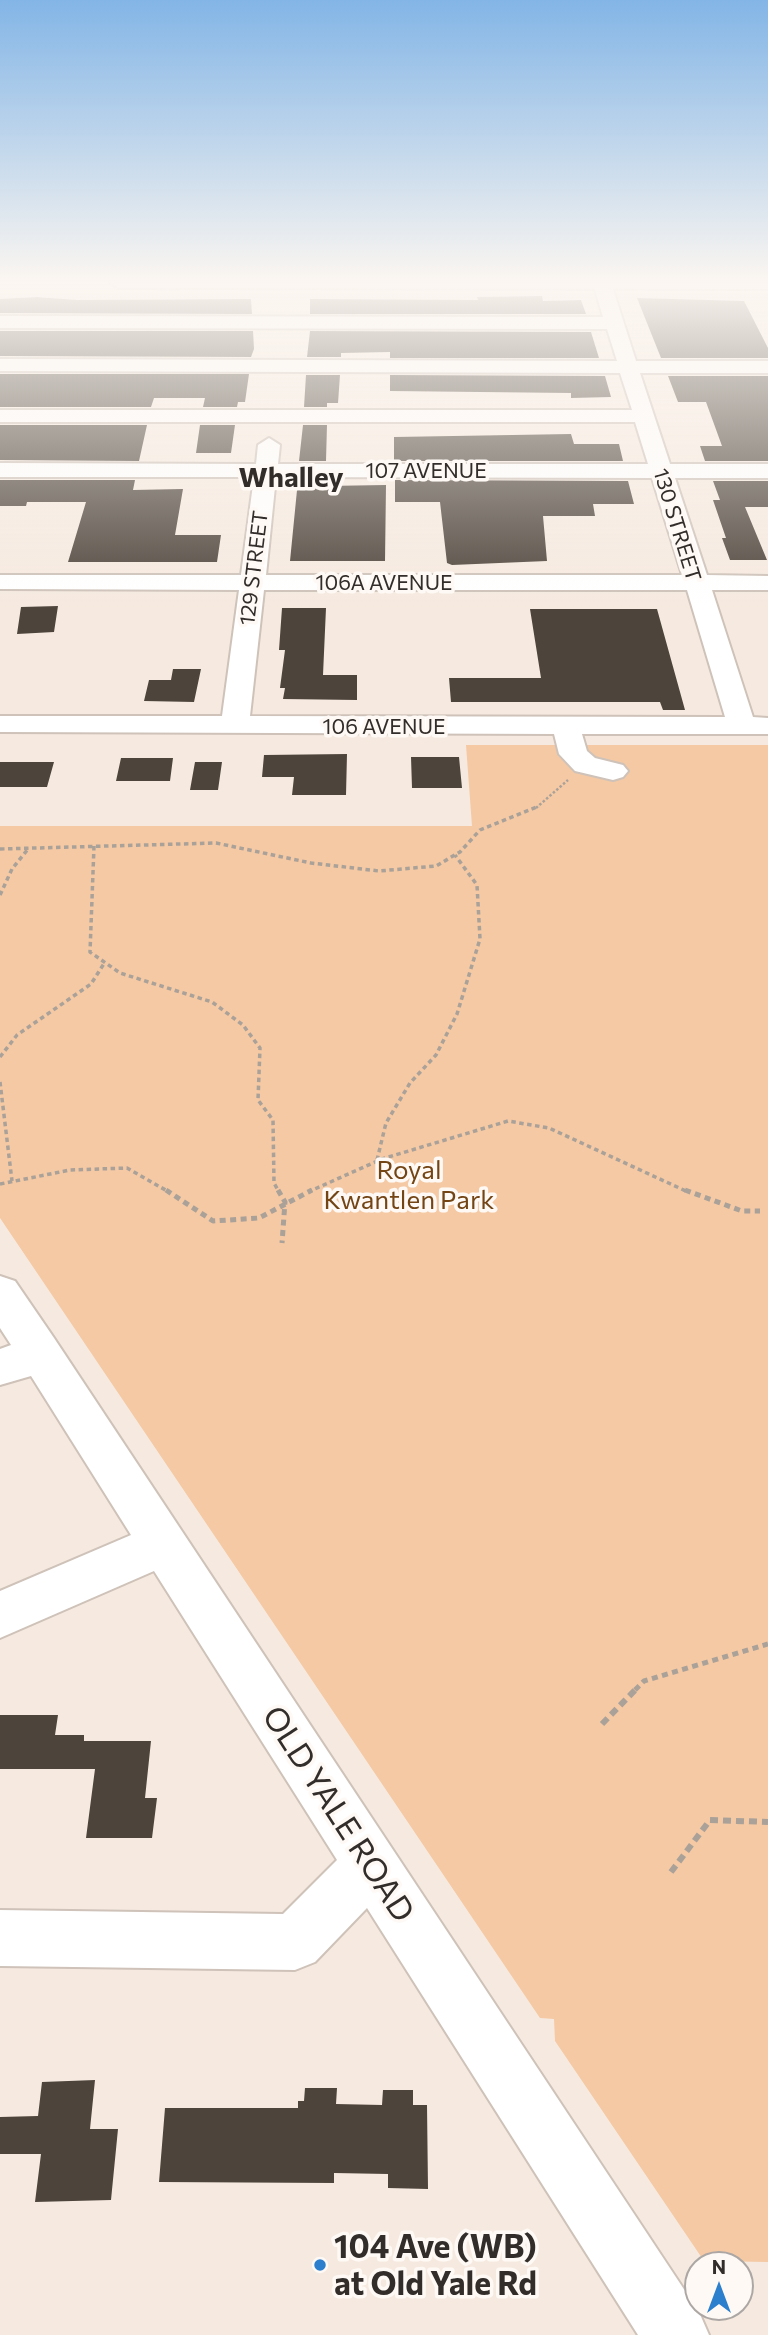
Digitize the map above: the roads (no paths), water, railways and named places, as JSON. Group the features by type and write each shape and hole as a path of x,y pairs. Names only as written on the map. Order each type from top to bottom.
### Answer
{"street":[{"name":"129 STREET","path":"235,727 276,392"},
{"name":"130 STREET","path":"636,392 695,583 755,726"},
{"path":"0,415 643,416"},
{"name":"107 AVENUE","path":"0,470 768,471"},
{"name":"106A AVENUE","path":"0,582 768,583"},
{"name":"106 AVENUE","path":"1,715 235,727 755,726"},
{"path":"566,727 573,754 585,765 612,771"},
{"name":"OLD YALE ROAD","path":"0,1293 19,1359 162,1545 676,2335"},
{"path":"0,1615 162,1545"},
{"path":"0,1938 295,1942 371,1864"}],"place":[{"name":"104 Ave (WB) at Old Yale Rd","path":"320,2265"}],"district":[{"name":"Whalley","path":"291,478"}],"park label":[{"name":"Royal Kwantlen Park","path":"409,1185"}]}
